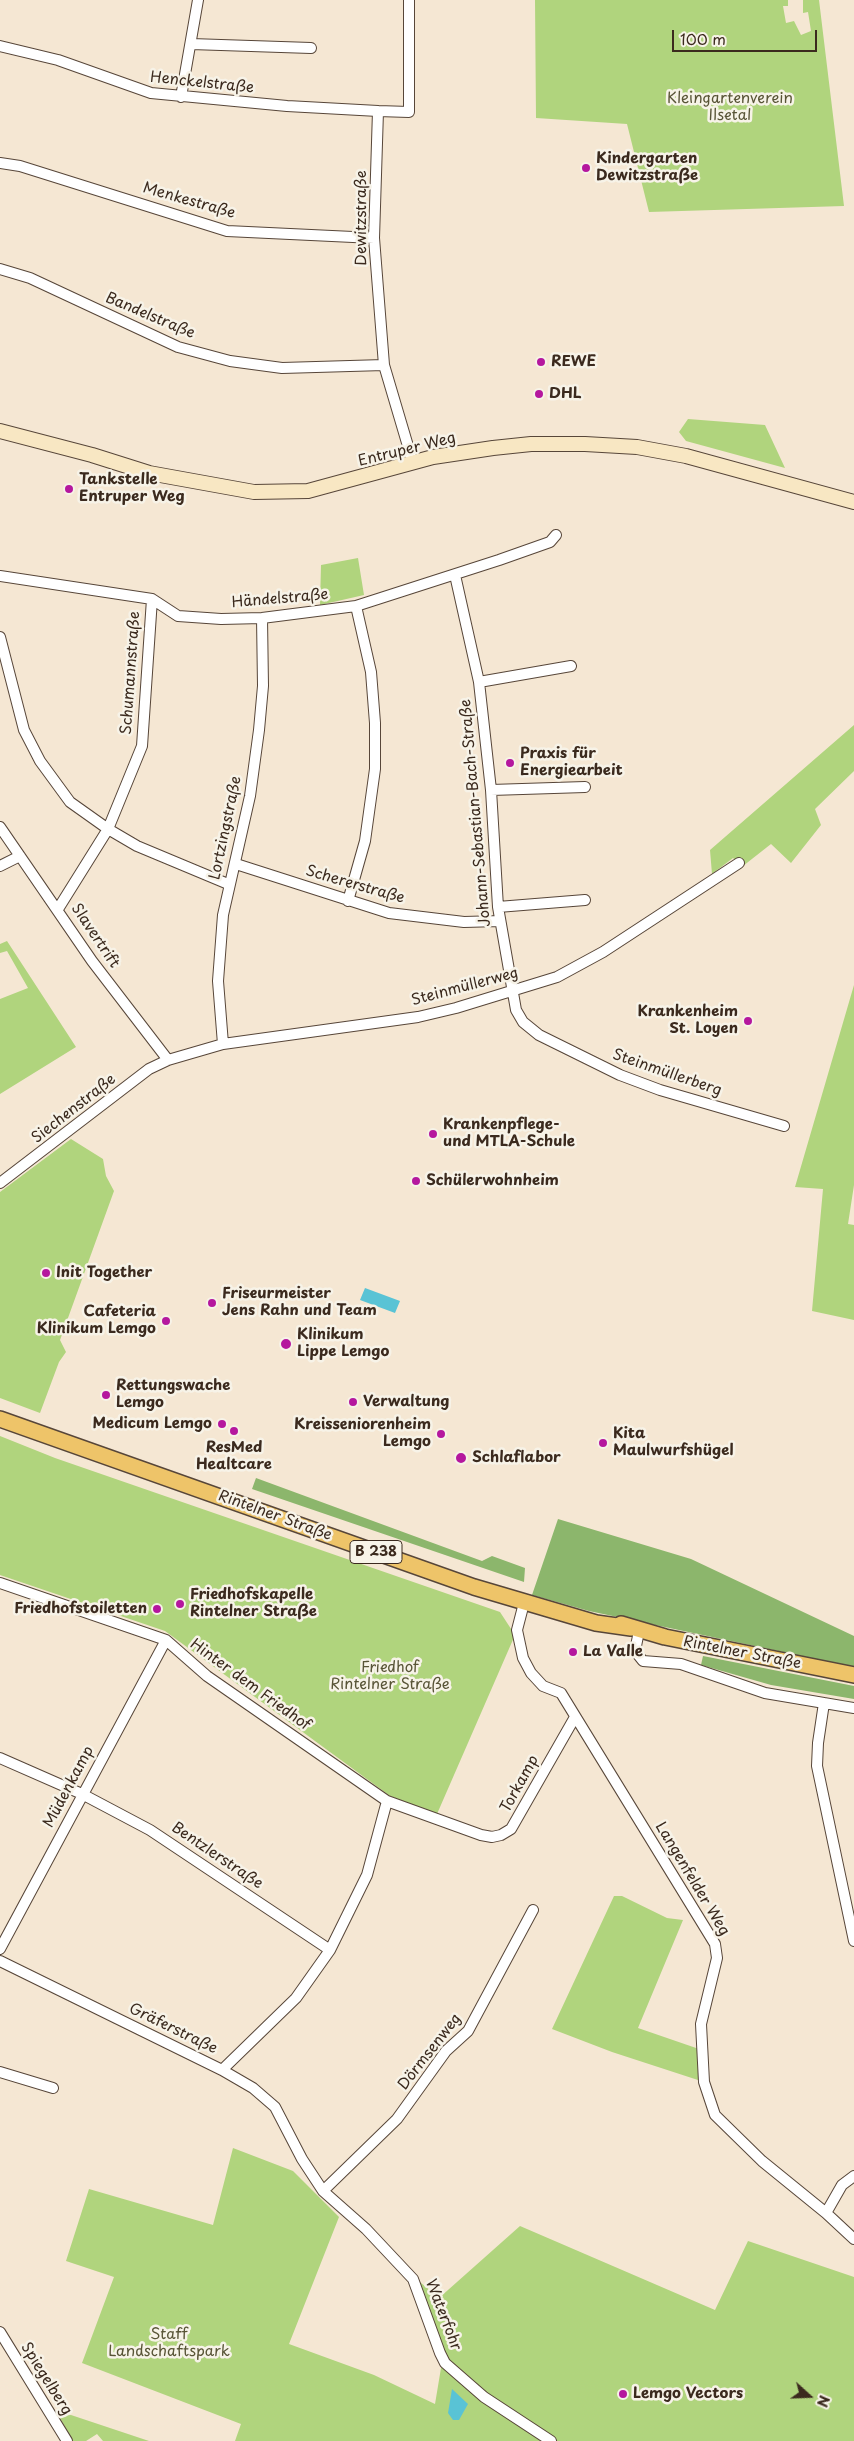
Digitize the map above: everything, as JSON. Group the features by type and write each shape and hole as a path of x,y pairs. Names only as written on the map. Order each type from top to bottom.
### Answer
{"main road":[{"name":"Entruper Weg","path":"0,430 92,454 149,473 254,492 308,491 433,457 531,444 621,445 686,456 854,502"},
{"name":"Rintelner Straße","path":"0,1419 524,1603 581,1618 605,1620 635,1629 854,1675"}],"street":[{"path":"181,97 198,0"},
{"path":"378,111 409,112 409,0"},
{"path":"191,44 311,48"},
{"name":"Henckelstraße","path":"0,46 58,60 141,91 181,97 378,111"},
{"name":"Dewitzstraße","path":"378,111 374,238 384,365 413,463"},
{"name":"Menkestraße","path":"0,163 27,168 227,231 374,238"},
{"name":"Bandelstraße","path":"0,269 30,278 178,347 230,361 282,368 384,365"},
{"name":"Händelstraße","path":"0,576 152,599 178,616 221,619 262,618 356,606 455,575 550,542 556,535"},
{"name":"Johann-Sebastian-Bach-Straße","path":"455,575 479,682 491,790 499,921 512,990"},
{"name":"Schumannstraße","path":"58,909 108,829 142,746 152,599"},
{"path":"348,901 365,841 375,769 375,723 371,672 356,606"},
{"name":"Lortzingstraße","path":"223,1044 218,982 223,915 228,884 236,864 250,796 259,730 263,686 262,618"},
{"path":"0,636 24,730 40,761 70,802 108,829 137,846 228,884"},
{"path":"479,682 571,666"},
{"path":"491,790 585,787"},
{"name":"Slavertrift","path":"0,827 92,961 168,1060"},
{"path":"0,866 20,856"},
{"name":"Steinmüllerweg","path":"168,1060 223,1044 418,1017 557,977 603,952 739,862"},
{"name":"Schererstraße","path":"236,864 389,913 464,922 499,921"},
{"path":"498,907 585,900"},
{"name":"Steinmüllerberg","path":"512,990 516,1010 523,1022 548,1041 620,1075 660,1090 784,1126"},
{"name":"Siechenstraße","path":"0,1184 149,1069 168,1060"},
{"name":"Hinter dem Friedhof","path":"0,1583 166,1640 207,1676 388,1801"},
{"name":"Langenfelder Weg","path":"524,1603 517,1630 523,1658 543,1686 561,1693 716,1944 718,1958 701,2024 704,2082 715,2115 762,2161 826,2213 854,2239"},
{"path":"635,1629 635,1651 643,1661 674,1663 765,1693 854,1708"},
{"name":"Müdenkamp","path":"0,1949 166,1640"},
{"path":"824,1704 818,1743 817,1766 854,1941"},
{"name":"Torkamp","path":"388,1801 481,1835 492,1837 501,1835 511,1829 517,1820 575,1717"},
{"name":"Bentzlerstraße","path":"0,1758 82,1794 150,1830 330,1950"},
{"path":"222,2070 296,1998 330,1950 367,1875 388,1801"},
{"name":"Dörmsenweg","path":"324,2191 397,2119 446,2051 468,2031 533,1910"},
{"name":"Gräferstraße","path":"1,1965 222,2070 253,2088 275,2107 302,2159"},
{"path":"0,2072 53,2088"},
{"name":"Waterfohr","path":"302,2159 324,2191 366,2229 413,2279 445,2363 484,2397 551,2441"},
{"path":"826,2213 842,2185 854,2176"},
{"name":"Spiegelberg","path":"0,2332 67,2441"}],"green space":[{"name":"Kleingartenverein Ilsetal","path":"535,0 788,0 788,6 783,6 786,23 794,21 801,35 811,31 808,12 803,13 803,0 819,0 844,206 649,212 627,124 536,118"},
{"path":"688,419 765,425 785,468 686,441 679,432"},
{"path":"358,558 364,595 320,605 321,565"},
{"path":"854,725 854,771 815,809 821,825 791,863 771,844 743,866 733,858 712,874 710,850"},
{"path":"7,941 76,1047 0,1094 0,999 28,988 7,951 0,953 0,944"},
{"path":"854,985 854,1185 848,1224 854,1225 854,1320 812,1311 823,1189 795,1187"},
{"path":"71,1139 103,1159 106,1176 114,1191 60,1340 66,1352 59,1362 40,1413 0,1398 0,1192"},
{"name":"Friedhof Rintelner Straße","path":"0,1436 55,1458 500,1612 515,1635 437,1814 390,1796 165,1631 0,1575"},
{"path":"256,1478 482,1561 492,1556 525,1568 524,1582 252,1489"},
{"path":"558,1519 691,1559 854,1636 854,1667 589,1611 532,1595"},
{"path":"703,1656 854,1686 854,1699 771,1685 701,1665"},
{"path":"614,1896 622,1896 667,1918 683,1920 638,2028 699,2049 701,2081 612,2052 552,2029"},
{"name":"Staff Landschaftspark","path":"233,2148 293,2171 339,2217 289,2344 374,2375 435,2404 442,2362 549,2441 235,2441 241,2424 82,2363 114,2277 66,2261 89,2189 213,2225"},
{"path":"520,2226 715,2310 748,2241 854,2277 854,2441 554,2441 503,2407 444,2356 414,2277 439,2298"},
{"path":"71,2415 149,2441 103,2441 97,2434 86,2441 73,2441 59,2416"}],"water":[{"path":"365,1288 400,1301 395,1313 360,1300"},
{"path":"452,2389 468,2404 459,2420 453,2420 448,2413"}],"place":[{"name":"Kindergarten Dewitzstraße","path":"586,168"},
{"name":"REWE","path":"541,362"},
{"name":"DHL","path":"539,394"},
{"name":"Tankstelle Entruper Weg","path":"69,489"},
{"name":"Praxis für Energiearbeit","path":"510,763"},
{"name":"Krankenheim St. Loyen","path":"748,1021"},
{"name":"Krankenpflege- und MTLA-Schule","path":"433,1134"},
{"name":"Schülerwohnheim","path":"416,1181"},
{"name":"Init Together","path":"46,1273"},
{"name":"Friseurmeister Jens Rahn und Team","path":"212,1303"},
{"name":"Cafeteria Klinikum Lemgo","path":"166,1321"},
{"name":"Klinikum Lippe Lemgo","path":"286,1344"},
{"name":"Rettungswache Lemgo","path":"106,1395"},
{"name":"Verwaltung","path":"353,1402"},
{"name":"Medicum Lemgo","path":"222,1424"},
{"name":"ResMed Healtcare","path":"234,1431"},
{"name":"Kreisseniorenheim Lemgo","path":"441,1434"},
{"name":"Kita Maulwurfshügel","path":"603,1443"},
{"name":"Schlaflabor","path":"461,1458"},
{"name":"Friedhofskapelle Rintelner Straße","path":"180,1604"},
{"name":"Friedhofstoiletten","path":"157,1609"},
{"name":"La Valle","path":"573,1652"},
{"name":"Lemgo Vectors","path":"623,2394"}]}
